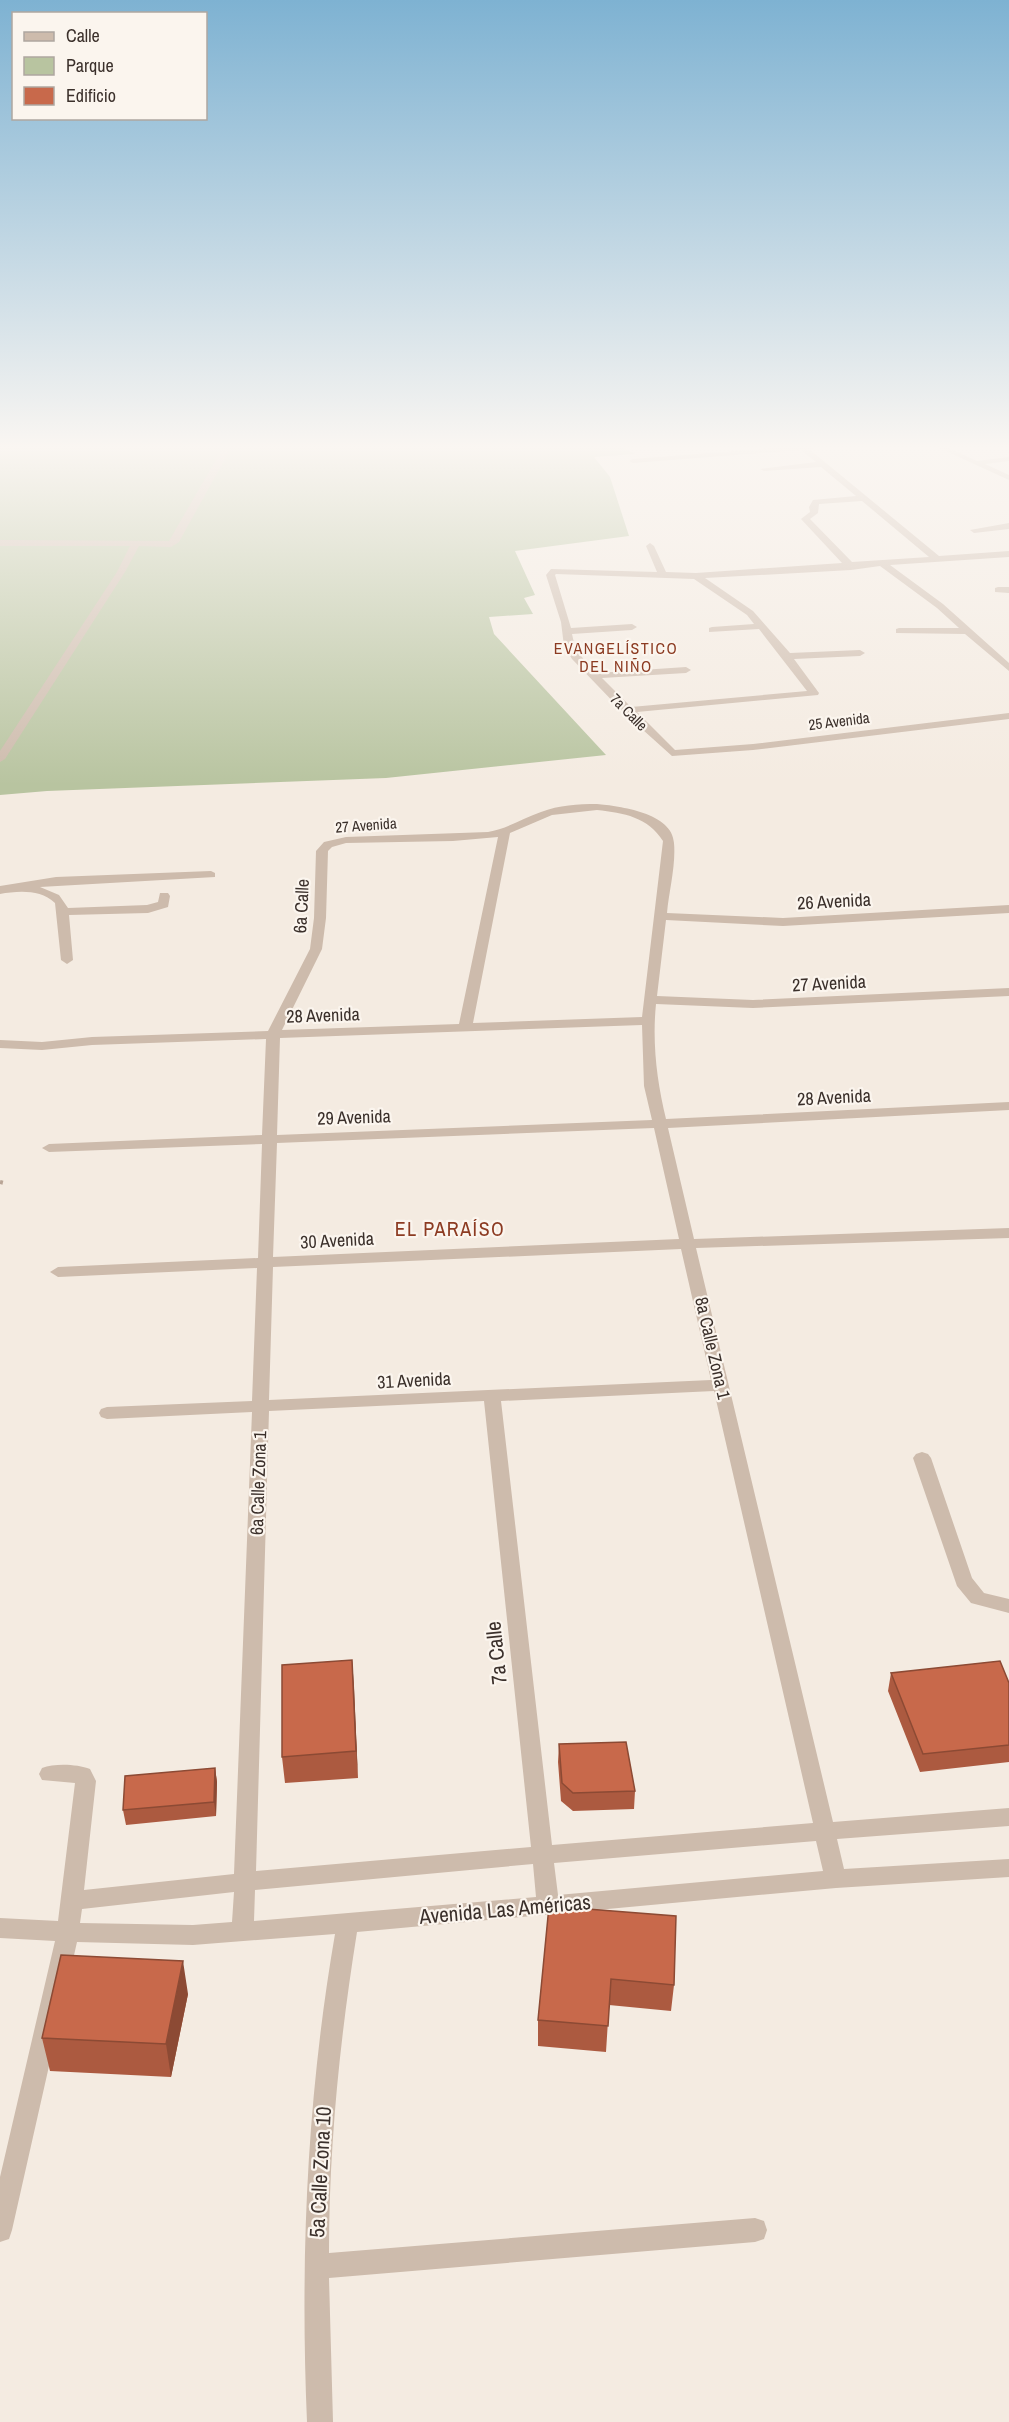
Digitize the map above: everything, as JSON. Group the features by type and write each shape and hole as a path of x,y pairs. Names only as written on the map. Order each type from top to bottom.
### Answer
{"street":[{"path":"0,759 128,559"},
{"path":"656,559 663,576 696,576 950,559"},
{"path":"843,559 851,567"},
{"path":"883,564 923,593 1009,668"},
{"name":"7a Calle","path":"663,576 554,572 550,577 569,646 592,676 672,753"},
{"path":"627,710 814,693 787,656 744,607 696,576"},
{"path":"998,590 1009,590"},
{"path":"712,630 761,626"},
{"path":"567,632 632,627"},
{"path":"898,631 969,631"},
{"path":"787,656 860,653"},
{"path":"592,676 686,670"},
{"name":"25 Avenida","path":"672,753 753,747 960,720 1009,716"},
{"name":"27 Avenida","path":"328,844 346,840 462,837 506,832 549,813 573,809 623,811 651,819"},
{"name":"8a Calle Zona 1","path":"651,819 659,825 669,840 648,1020 651,1086 836,1878"},
{"path":"465,1028 506,832"},
{"name":"6a Calle","path":"273,1034 316,949 320,918 322,851 328,844"},
{"path":"5,889 56,881 211,875"},
{"path":"5,889 48,893 57,898 64,912 67,960"},
{"path":"64,912 148,909 164,904 164,896"},
{"name":"26 Avenida","path":"660,916 783,922 1009,909"},
{"name":"27 Avenida","path":"651,1000 753,1004 1009,992"},
{"name":"28 Avenida","path":"0,1044 42,1046 92,1041 648,1020"},
{"name":"6a Calle Zona 1","path":"243,1931 273,1034"},
{"name":"28 Avenida","path":"660,1124 1009,1106"},
{"name":"29 Avenida","path":"49,1149 660,1124"},
{"name":"30 Avenida","path":"58,1272 689,1244 1009,1233"},
{"name":"31 Avenida","path":"108,1413 722,1385"},
{"name":"7a Calle","path":"492,1395 548,1905"},
{"path":"922,1458 964,1581 978,1598 1009,1606"},
{"path":"0,2230 68,1933 86,1781 83,1775 75,1773 50,1774"},
{"path":"72,1900 156,1894 245,1881 543,1854 1009,1817"},
{"name":"Avenida Las Américas","path":"0,1928 68,1933 192,1935 348,1923 836,1878 1009,1868"},
{"name":"5a Calle Zona 10","path":"320,2422 315,2267 322,2106 335,1991 348,1923"},
{"path":"315,2267 755,2230"}],"green space":[{"path":"0,559 519,559 535,595 524,598 533,614 489,617 494,634 606,755 386,778 47,791 0,795"}],"building":[{"path":"352,1660 356,1751 282,1757 282,1665"},
{"path":"1000,1661 1009,1683 1009,1745 923,1754 891,1673"},
{"path":"626,1742 635,1791 573,1793 562,1783 559,1744"},
{"path":"215,1768 214,1802 123,1810 125,1776"},
{"path":"549,1906 676,1916 674,1985 611,1979 608,2026 538,2020"},
{"path":"61,1955 183,1961 166,2044 42,2038"}],"district":[{"name":"EVANGELÍSTICO DEL NIÑO","path":"616,657"},
{"name":"EL PARAÍSO","path":"450,1228"}]}
